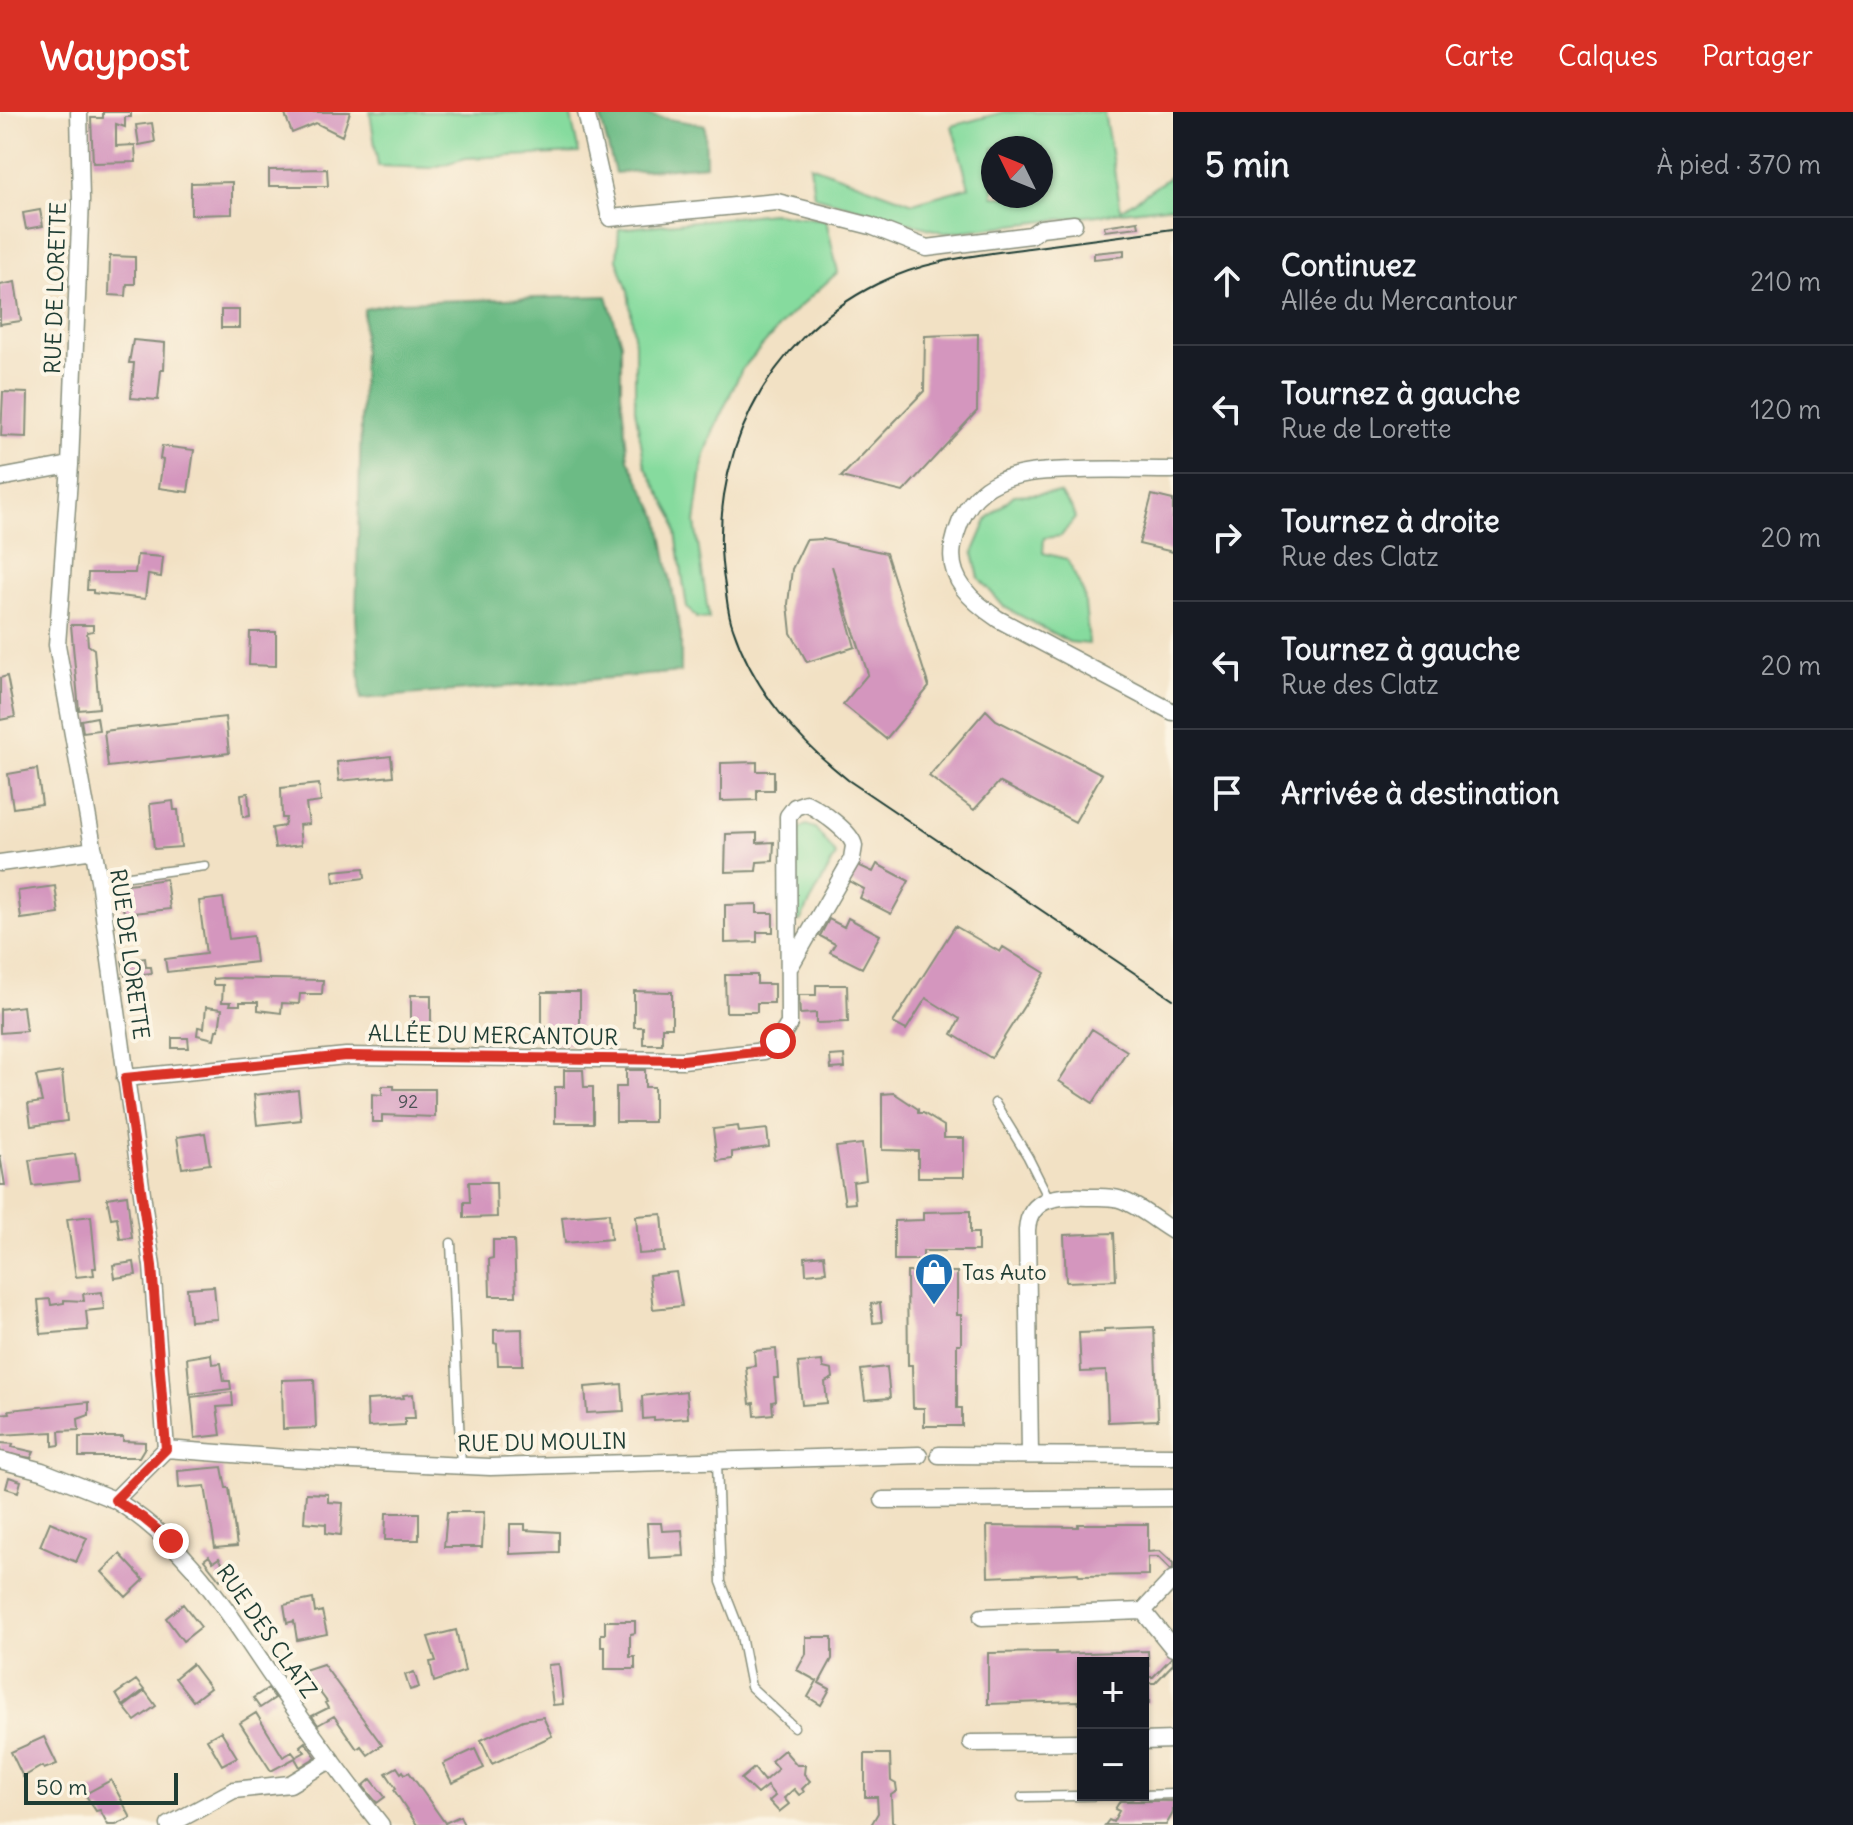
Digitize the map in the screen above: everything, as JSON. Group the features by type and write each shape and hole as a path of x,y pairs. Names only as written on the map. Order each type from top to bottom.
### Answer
{"street":[{"name":"RUE DE LORETTE","path":"79,112 81,200 70,465 57,645 99,880 152,1266 166,1449"},
{"path":"586,112 610,218 777,202 871,226 927,248 1031,235 1041,228 1074,224"},
{"path":"0,478 70,465"},
{"path":"1173,470 1034,471 997,481 981,492 961,517 951,557 963,590 998,619 1173,712"},
{"name":"ALLÉE DU MERCANTOUR","path":"125,1078 346,1056 683,1060 764,1051 778,1041 789,1024 788,816 795,807 806,803 820,810 850,838 854,846 852,859 791,965"},
{"path":"0,863 94,850"},
{"path":"1030,1454 1027,1230 1031,1212 1038,1204 1066,1195 1116,1198 1173,1231"},
{"path":"115,1500 166,1449"},
{"name":"RUE DU MOULIN","path":"166,1449 461,1466 919,1455"},
{"path":"939,1455 1173,1456"},
{"name":"RUE DES CLATZ","path":"0,1460 42,1471 115,1500 143,1518 192,1563 330,1760 381,1825"},
{"path":"883,1500 1173,1498"},
{"path":"982,1617 1143,1611 1173,1579"},
{"path":"1143,1611 1173,1648"},
{"path":"1149,1741 1173,1740"},
{"path":"971,1743 1077,1742"},
{"path":"169,1825 234,1790 290,1784 330,1760"}],"lane":[{"path":"99,880 205,866"},
{"path":"995,1103 1049,1199"},
{"path":"451,1243 461,1466"},
{"path":"717,1461 721,1582 740,1631 751,1687 794,1727"},
{"path":"1149,1795 1173,1794"},
{"path":"1022,1797 1077,1796"}],"green space":[{"path":"370,112 570,112 579,153 466,158 431,168 378,166"},
{"path":"599,112 627,112 705,125 706,165 615,173"},
{"path":"1004,112 1104,112 1121,210 1173,175 1173,206 945,233 814,196 810,165 913,203 969,187 952,126"},
{"path":"772,213 826,220 838,272 787,318 742,369 714,429 703,461 695,523 709,619 697,618 687,608 674,518 645,466 635,409 635,343 628,291 617,259 619,229"},
{"path":"607,296 621,343 621,393 628,459 659,518 681,636 681,672 361,699 356,617 364,309 397,302"},
{"path":"1059,493 1071,507 1075,518 1061,536 1044,538 1043,553 1067,559 1084,594 1089,644 1069,642 1004,607 979,578 973,553 988,518 1014,495"},
{"path":"806,825 815,828 836,855 800,921 797,920 797,831"}],"building":[{"path":"103,112 131,112 131,117 125,117 125,127 116,124 116,146 135,145 136,162 93,163 91,118 103,118"},
{"path":"284,112 350,112 342,136 316,123 292,133"},
{"path":"152,123 155,142 139,145 136,125"},
{"path":"327,169 328,186 269,186 269,170"},
{"path":"232,182 232,214 191,215 191,183"},
{"path":"40,210 43,226 26,229 23,213"},
{"path":"1138,221 1139,227 1105,231 1104,226"},
{"path":"1124,250 1124,256 1094,259 1094,253"},
{"path":"110,256 135,257 135,284 127,284 126,296 109,295"},
{"path":"15,282 21,321 0,324 0,285"},
{"path":"221,310 239,310 239,328 221,328"},
{"path":"978,334 977,411 903,492 841,477 924,391 925,336"},
{"path":"133,340 165,343 158,400 131,398 134,363 129,363"},
{"path":"3,392 28,393 27,437 1,436"},
{"path":"162,446 194,450 188,492 159,488"},
{"path":"1152,495 1173,500 1173,552 1139,544"},
{"path":"823,539 886,553 929,687 886,739 843,704 868,674 832,566 855,647 807,662 791,633 788,604 792,569 806,540"},
{"path":"137,555 163,557 161,577 148,575 145,599 87,590 88,573 135,573"},
{"path":"71,625 93,625 93,631 87,632 88,645 94,649 99,708 79,710"},
{"path":"250,632 276,632 276,666 249,665"},
{"path":"7,676 15,717 0,720 0,678"},
{"path":"986,710 996,720 1102,774 1075,822 999,782 974,810 929,776"},
{"path":"97,717 99,730 83,732 81,720"},
{"path":"225,717 229,753 108,767 104,731"},
{"path":"391,756 393,776 339,781 337,762"},
{"path":"757,762 757,771 774,771 774,790 757,790 757,800 721,801 721,763"},
{"path":"37,769 42,804 13,808 8,774"},
{"path":"319,784 321,802 306,804 309,824 299,825 301,845 275,848 272,828 284,826 286,818 282,818 281,788"},
{"path":"248,793 250,816 243,817 241,794"},
{"path":"173,801 174,810 178,810 181,847 154,849 150,804"},
{"path":"757,833 757,843 774,842 773,861 757,862 756,871 725,872 726,834"},
{"path":"877,864 909,881 891,914 860,898 864,889 849,881 858,865 873,872"},
{"path":"364,868 365,878 334,882 333,871"},
{"path":"166,879 170,909 124,914 120,885"},
{"path":"55,886 59,914 21,919 18,891"},
{"path":"223,898 229,939 253,936 256,962 167,972 165,959 206,954 199,901"},
{"path":"757,904 757,913 773,913 773,932 757,932 757,942 725,943 725,905"},
{"path":"848,918 880,935 862,968 830,952 835,944 820,936 829,919 844,927"},
{"path":"955,926 1000,952 1003,947 1045,973 991,1058 952,1034 960,1019 926,998 906,1030 893,1023"},
{"path":"145,958 146,967 151,967 152,973 125,976 122,961"},
{"path":"725,975 757,975 757,984 774,984 774,1003 757,1003 757,1012 726,1012"},
{"path":"213,979 323,980 322,994 300,994 299,1004 282,1003 281,1013 258,1010 258,1002 230,1005 231,1002 222,1002 223,985 213,985"},
{"path":"816,985 847,985 848,1022 816,1023 816,1013 800,1014 799,995 816,995"},
{"path":"634,991 672,992 672,1027 662,1027 662,1044 643,1044 643,1027 634,1027"},
{"path":"542,992 580,992 580,1027 571,1028 571,1044 551,1044 551,1027 542,1027"},
{"path":"411,995 431,995 431,1026 411,1026"},
{"path":"23,1006 26,1031 0,1033 0,1009"},
{"path":"206,1007 222,1009 219,1030 216,1030 214,1039 197,1035 198,1027 204,1028"},
{"path":"1092,1029 1127,1051 1093,1103 1059,1081"},
{"path":"172,1038 188,1038 189,1048 172,1048"},
{"path":"844,1055 845,1068 831,1069 830,1056"},
{"path":"564,1070 583,1070 584,1087 593,1087 593,1123 555,1123 555,1087 564,1087"},
{"path":"626,1070 645,1070 645,1087 654,1087 654,1122 616,1122 616,1087 626,1087"},
{"path":"62,1072 67,1121 31,1126 28,1104 42,1102 36,1076"},
{"path":"382,1086 435,1089 435,1117 382,1115 382,1122 372,1122 372,1094 382,1095"},
{"path":"298,1090 301,1120 257,1125 254,1095"},
{"path":"894,1093 918,1109 918,1113 944,1126 944,1138 964,1138 964,1177 918,1177 918,1151 882,1150 882,1094"},
{"path":"738,1126 739,1132 767,1129 769,1147 732,1152 732,1159 717,1161 713,1129"},
{"path":"205,1133 210,1164 182,1168 177,1137"},
{"path":"862,1144 866,1180 853,1182 855,1203 845,1204 836,1147"},
{"path":"75,1154 79,1181 33,1186 29,1160"},
{"path":"0,1155 5,1185 0,1185"},
{"path":"469,1182 496,1182 497,1217 464,1218 464,1202 470,1202"},
{"path":"127,1195 132,1238 120,1239 117,1217 111,1218 107,1198"},
{"path":"970,1211 970,1233 978,1233 978,1251 923,1251 923,1260 894,1260 894,1221 923,1220 923,1212"},
{"path":"609,1213 611,1239 565,1243 562,1217"},
{"path":"662,1214 665,1252 639,1254 636,1216"},
{"path":"91,1216 96,1268 93,1268 94,1275 76,1277 67,1219"},
{"path":"1114,1233 1116,1280 1066,1282 1064,1235"},
{"path":"493,1240 514,1240 516,1296 490,1296 489,1259 493,1258"},
{"path":"824,1255 826,1272 806,1274 805,1257"},
{"path":"134,1262 136,1275 115,1278 113,1265"},
{"path":"676,1272 682,1306 653,1309 649,1275"},
{"path":"907,1272 957,1272 961,1344 957,1344 957,1408 962,1408 962,1426 924,1426 924,1408 913,1408 912,1365 908,1365"},
{"path":"214,1286 217,1319 190,1321 187,1288"},
{"path":"102,1292 104,1309 86,1311 88,1330 41,1334 38,1300 50,1299 51,1305 64,1303 64,1300 84,1301 83,1294"},
{"path":"880,1303 882,1322 873,1323 871,1304"},
{"path":"1154,1327 1158,1420 1108,1422 1106,1371 1081,1372 1079,1333"},
{"path":"522,1329 523,1365 498,1365 494,1330"},
{"path":"776,1349 778,1378 774,1378 776,1401 772,1402 773,1414 755,1416 754,1403 750,1404 746,1367 755,1366 754,1351"},
{"path":"211,1354 212,1364 221,1363 224,1381 230,1381 231,1389 190,1394 187,1358"},
{"path":"822,1361 823,1368 832,1370 833,1378 825,1382 827,1403 802,1405 798,1363"},
{"path":"887,1367 890,1398 865,1400 861,1370"},
{"path":"314,1379 316,1428 283,1429 282,1380"},
{"path":"622,1384 624,1411 587,1413 585,1387"},
{"path":"686,1391 688,1418 643,1419 642,1396"},
{"path":"232,1392 233,1406 217,1407 221,1435 195,1438 191,1397"},
{"path":"413,1394 415,1418 405,1418 405,1425 368,1427 367,1400 404,1398 403,1395"},
{"path":"89,1402 89,1415 78,1419 79,1430 59,1431 60,1445 53,1446 53,1432 0,1435 0,1414 10,1413 9,1410"},
{"path":"79,1437 123,1437 123,1441 145,1442 145,1447 139,1457 79,1457"},
{"path":"0,1443 34,1452 31,1458 0,1452"},
{"path":"222,1467 226,1488 229,1488 237,1546 215,1548 205,1486 179,1488 178,1471"},
{"path":"9,1477 21,1481 18,1492 6,1488"},
{"path":"306,1493 328,1494 328,1502 343,1503 341,1535 326,1533 326,1524 304,1522"},
{"path":"447,1512 484,1512 482,1547 444,1547"},
{"path":"386,1513 419,1513 419,1540 385,1540"},
{"path":"50,1522 87,1538 76,1562 40,1546"},
{"path":"647,1523 661,1523 662,1531 682,1530 684,1556 649,1558"},
{"path":"510,1524 525,1524 525,1530 559,1532 559,1552 510,1554"},
{"path":"1078,1524 1148,1524 1148,1552 1160,1551 1173,1563 1173,1572 1158,1557 1148,1557 1148,1575 1079,1576 1078,1573 988,1577 987,1526 1078,1527"},
{"path":"120,1554 144,1580 126,1597 102,1572"},
{"path":"209,1556 213,1562 219,1558 227,1571 220,1580 204,1560"},
{"path":"313,1599 315,1613 322,1611 327,1634 297,1640 294,1621 287,1623 284,1605"},
{"path":"183,1604 201,1627 183,1641 166,1618"},
{"path":"605,1621 635,1621 635,1633 630,1634 630,1657 635,1657 635,1669 605,1669 605,1647 601,1647 601,1634 605,1634"},
{"path":"456,1630 465,1671 434,1682 430,1662 436,1661 428,1637"},
{"path":"806,1637 832,1637 832,1659 819,1683 830,1689 821,1705 808,1697 817,1681 797,1670 806,1654"},
{"path":"1148,1651 1148,1657 1077,1657 1077,1701 988,1704 988,1653"},
{"path":"1173,1656 1173,1664 1155,1683 1149,1683 1149,1677 1153,1677"},
{"path":"192,1664 210,1688 193,1701 175,1678"},
{"path":"323,1664 382,1745 368,1755 361,1746 357,1749 334,1716 318,1725 312,1716 328,1708 327,1702 307,1675 289,1681 286,1676"},
{"path":"559,1664 563,1704 553,1705 548,1665"},
{"path":"414,1672 419,1687 410,1690 405,1675"},
{"path":"136,1680 144,1690 123,1706 116,1694"},
{"path":"268,1688 275,1698 260,1708 253,1698"},
{"path":"145,1691 156,1706 135,1721 124,1707"},
{"path":"256,1713 283,1757 292,1752 296,1757 305,1752 300,1746 305,1742 316,1757 300,1767 295,1758 271,1771 240,1723"},
{"path":"543,1717 552,1736 492,1764 481,1740 523,1720"},
{"path":"221,1731 237,1757 222,1765 207,1739"},
{"path":"44,1737 57,1764 44,1769 42,1766 23,1777 11,1752"},
{"path":"475,1749 484,1768 452,1783 443,1764"},
{"path":"784,1750 797,1765 805,1765 804,1774 810,1781 802,1789 804,1792 799,1795 794,1789 784,1798 789,1804 779,1812 769,1801 775,1796 767,1786 757,1794 741,1779 754,1768 764,1781 778,1769 771,1761"},
{"path":"865,1754 890,1754 891,1781 896,1784 897,1791 891,1795 892,1821 898,1825 871,1825 878,1813 877,1797 865,1797"},
{"path":"397,1767 401,1773 409,1772 445,1823 460,1816 464,1825 417,1825 386,1773"},
{"path":"371,1779 385,1797 377,1803 363,1786"},
{"path":"111,1780 131,1818 116,1825 108,1825 100,1810 96,1811 85,1794"},
{"path":"1120,1801 1173,1801 1173,1813 1166,1825 1105,1825 1109,1820 1113,1822 1119,1811 1115,1809"}],"tram line":[{"path":"1173,229 990,253 932,264 877,284 837,308 803,338 774,372 751,410 734,452 724,495 721,540 729,613 742,651 765,693 811,748 848,780 1173,999"}],"place":[{"name":"Tas Auto","path":"934,1306"}],"route":[{"path":"171,1541 115,1500 166,1449 152,1266 125,1078 346,1056 683,1060 764,1051 778,1041"}]}
